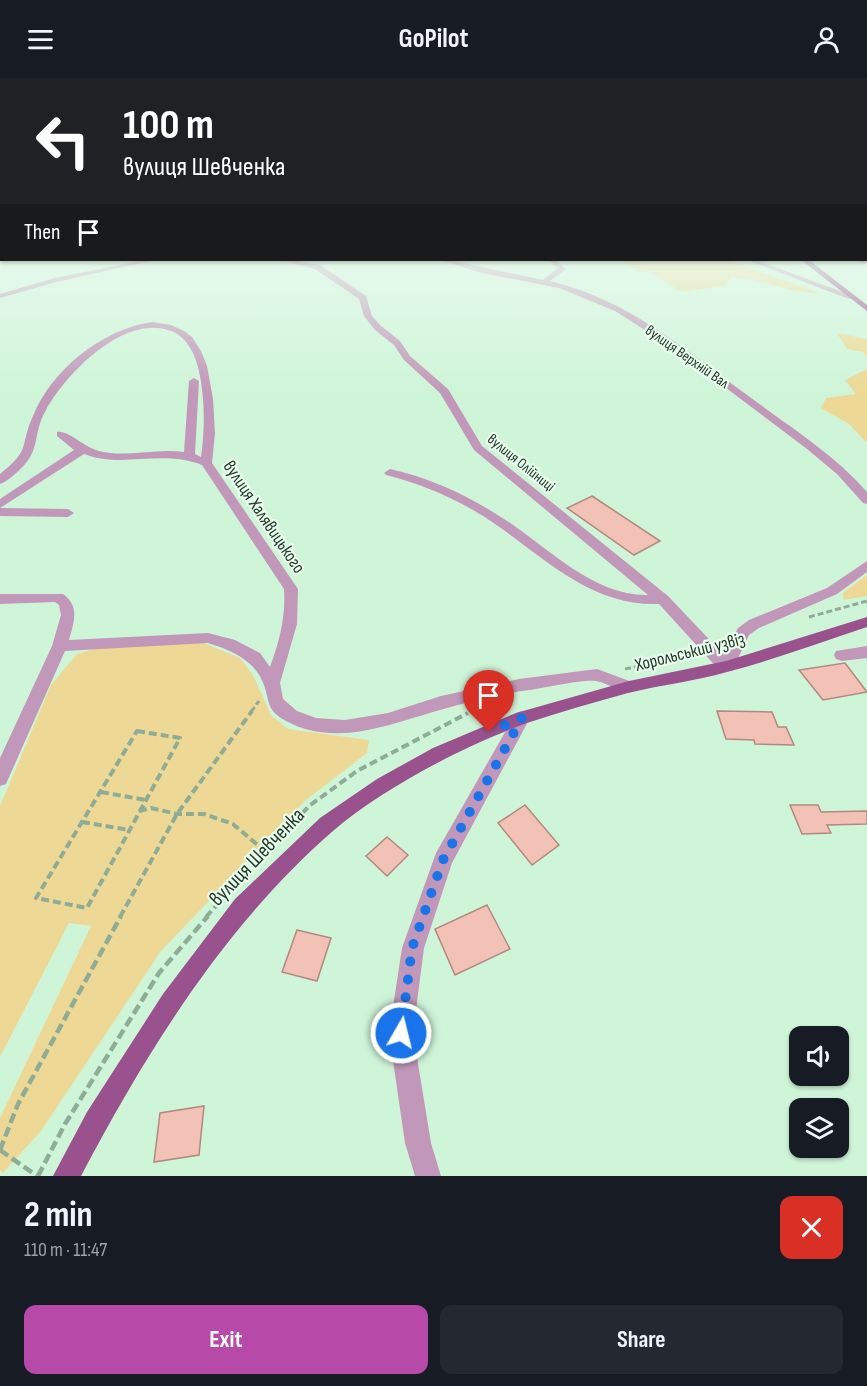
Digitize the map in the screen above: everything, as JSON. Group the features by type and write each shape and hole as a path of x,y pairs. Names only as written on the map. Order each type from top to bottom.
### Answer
{"main road":[{"path":"841,288 867,309"},
{"name":"Хорольський узвіз","path":"522,718 629,687 726,667 867,622"},
{"name":"вулиця Шевченка","path":"66,1176 96,1120 171,1002 242,906 327,824 384,785 439,753 522,718"}],"street":[{"path":"0,296 27,288"},
{"name":"вулиця Олійниці","path":"349,288 363,298 368,316 378,328 397,343 407,358 444,391 478,448 663,599 726,667"},
{"name":"вулиця Верхній Вал","path":"561,288 599,299 669,342 826,459 867,500"},
{"path":"828,288 852,297"},
{"name":"вулиця Халявицького","path":"0,480 28,452 39,413 53,391 102,342 123,331 144,325 176,329 186,335 199,351 206,380 210,440 206,463 291,589 293,601 289,626 272,683"},
{"path":"189,455 194,381"},
{"path":"61,434 80,450 97,456 189,455 206,463"},
{"path":"0,504 80,450"},
{"path":"390,472 420,480 499,522 560,567 588,582 632,598 663,599"},
{"path":"0,512 68,513"},
{"path":"726,667 743,632 754,624 832,591 867,565"},
{"path":"0,599 58,597 66,603 68,615 60,646 0,778"},
{"path":"60,646 208,638 230,644 254,657 272,683 275,702 291,716 315,725 345,726 388,720 441,703 519,685 597,675 629,687"},
{"path":"842,655 867,652"},
{"path":"428,1176 418,1143 401,1033 412,948 443,860 522,718"}],"path":[{"path":"806,618 867,601"},
{"path":"597,675 654,663 715,654"},
{"path":"228,892 205,916 159,973 83,1094 37,1176 0,1150 18,1104 177,814 272,683"},
{"path":"244,877 309,806 357,771 479,709"},
{"path":"137,731 180,738 87,908 36,898 101,792 137,731"},
{"path":"101,792 146,800"},
{"path":"139,811 151,808 177,814 204,814 233,824 267,853"},
{"path":"82,822 129,830"}],"shaded area":[{"path":"675,288 708,288 681,292"},
{"path":"787,288 807,288 823,294 810,293"},
{"path":"837,333 867,339 867,357 863,352 847,349"},
{"path":"867,369 867,441 865,441 849,424 821,408 826,398 856,394 845,380"},
{"path":"867,575 867,596 844,600 843,593"},
{"path":"201,642 240,658 253,675 271,715 288,729 369,740 367,753 306,800 161,951 41,1131 3,1173 0,1170 0,1118 91,926 69,923 0,1057 0,806 51,685 77,654 98,648"}],"building":[{"path":"592,496 660,541 634,555 567,508"},
{"path":"845,663 867,692 823,700 799,670"},
{"path":"717,711 772,712 778,727 786,727 794,745 755,744 754,740 726,739"},
{"path":"525,805 559,845 532,865 498,823"},
{"path":"790,805 818,805 821,812 867,811 867,824 827,825 831,833 802,834"},
{"path":"387,837 408,855 387,876 366,856"},
{"path":"487,905 510,949 455,975 435,929"},
{"path":"297,930 331,938 317,981 282,972"},
{"path":"204,1106 199,1155 154,1162 160,1113"}],"route":[{"path":"401,1033 412,948 443,860 522,718 489,732"}]}
